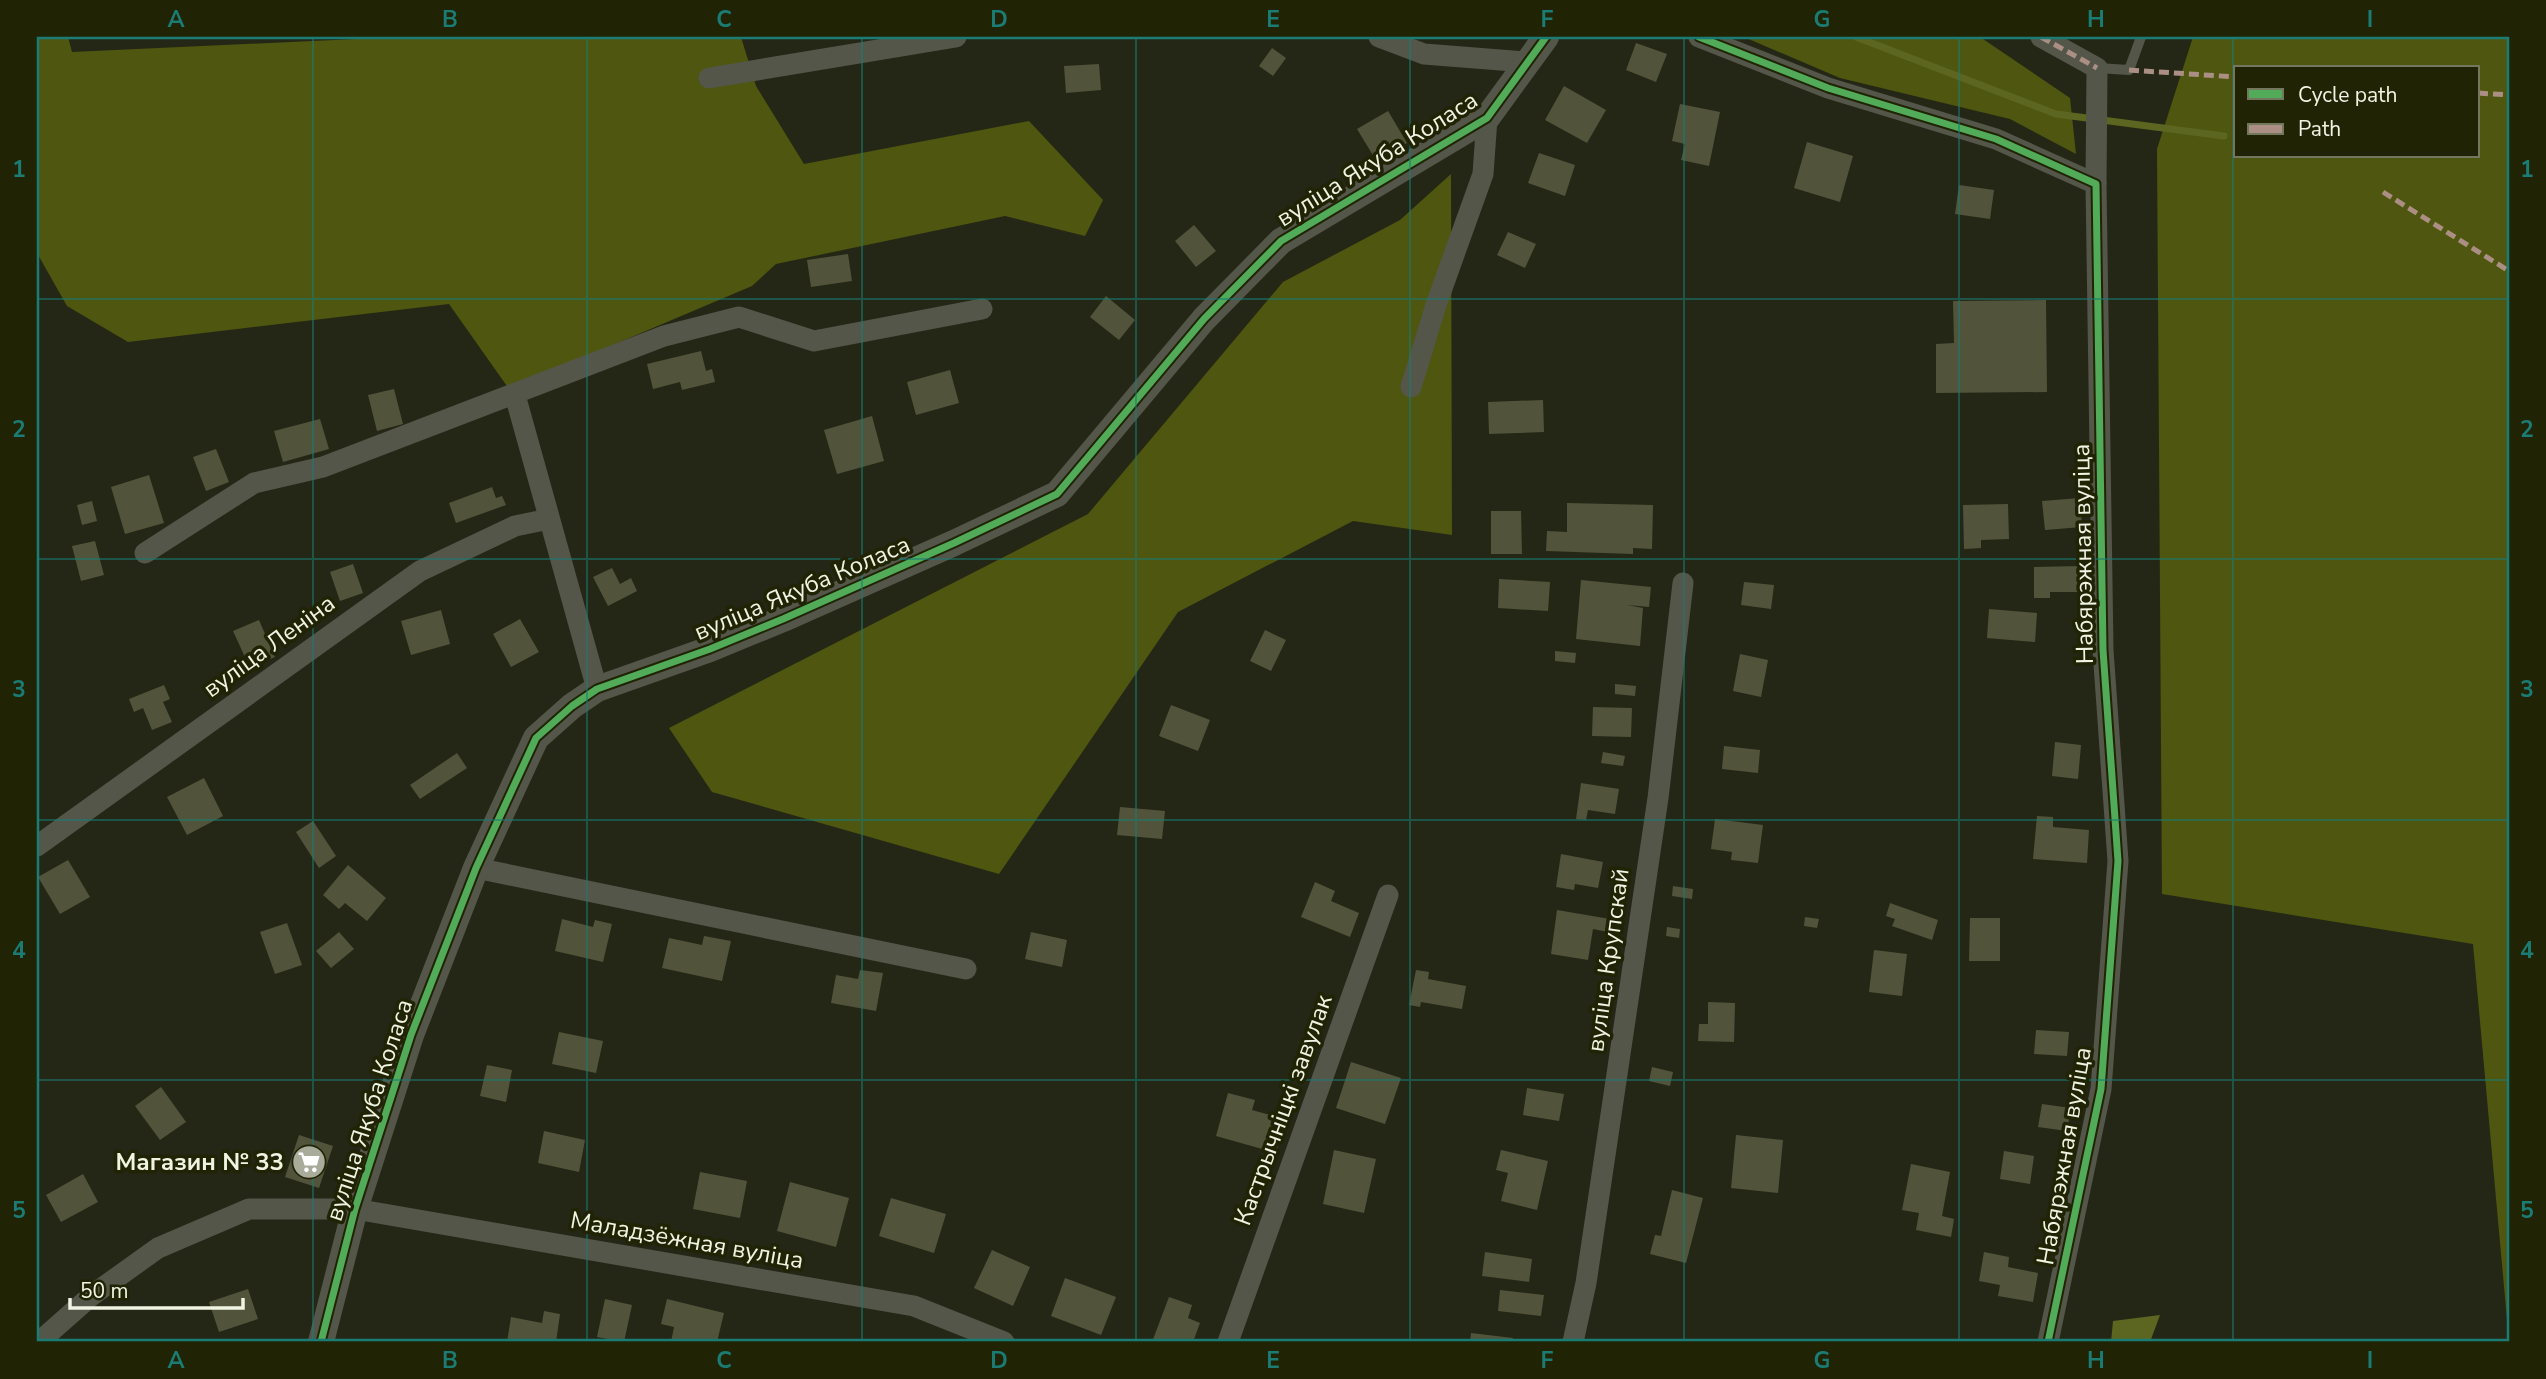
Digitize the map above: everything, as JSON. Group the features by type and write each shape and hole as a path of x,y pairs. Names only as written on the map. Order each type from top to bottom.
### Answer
{"street":[{"path":"709,78 956,37"},
{"path":"1379,37 1424,54 1526,62"},
{"name":"вуліца Якуба Коласа","path":"321,1342 355,1209 411,1035 476,868 536,738 572,706 597,689 771,624 1057,494 1204,319 1281,241 1487,118 1546,37"},
{"path":"1699,37 1828,88 1996,139 2096,184"},
{"path":"2041,37 2097,68"},
{"name":"Набярэжная вуліца","path":"2048,1342 2101,1089 2118,861 2103,650 2096,184 2097,68"},
{"path":"1411,387 1436,305 1483,174 1487,118"},
{"path":"145,553 254,483 323,467 664,336 739,317 814,341 982,309"},
{"path":"515,395 597,689"},
{"name":"вуліца Леніна","path":"37,846 420,570 515,526 549,519"},
{"name":"вуліца Крупскай","path":"1573,1342 1586,1283 1652,839 1683,583"},
{"path":"476,868 966,969"},
{"name":"Кастрычніцкі завулак","path":"1228,1342 1388,895"},
{"name":"вуліца Якуба Коласа","path":"39,1342 91,1296 159,1248 249,1209 355,1209"},
{"name":"Маладзёжная вуліца","path":"355,1209 914,1306 1004,1342"}],"lane":[{"path":"2097,68 2129,70 2141,37"}],"shaded area":[{"path":"37,37 68,37 72,52 398,37 741,37 756,86 804,164 1029,121 1103,200 1085,236 1005,216 776,264 752,286 509,389 449,304 128,342 67,306 37,253"},
{"path":"1744,37 1980,37 2070,98 2076,154 2010,119 1840,78"},
{"path":"2193,37 2509,37 2509,1342 2473,944 2162,894 2157,149"},
{"path":"1451,174 1452,535 1353,521 1178,612 999,874 712,792 669,728 1088,514 1283,282 1400,220"},
{"path":"2160,1315 2150,1342 2111,1342 2113,1321"}],"building":[{"path":"1636,43 1667,54 1656,82 1626,70"},
{"path":"1272,48 1286,58 1273,76 1259,66"},
{"path":"1099,64 1101,90 1066,93 1064,66"},
{"path":"1564,86 1606,110 1587,143 1545,120"},
{"path":"1680,104 1720,112 1709,166 1681,160 1685,144 1672,141"},
{"path":"1388,111 1407,143 1377,162 1357,129"},
{"path":"1807,142 1853,156 1840,202 1794,188"},
{"path":"1539,153 1575,165 1565,196 1528,183"},
{"path":"1959,185 1994,190 1990,219 1955,214"},
{"path":"1194,225 1216,251 1196,267 1175,241"},
{"path":"1508,232 1536,244 1525,268 1497,255"},
{"path":"848,254 852,281 811,287 807,260"},
{"path":"1106,296 1135,320 1119,340 1090,317"},
{"path":"2046,300 2047,392 1936,393 1936,344 1954,343 1953,301"},
{"path":"701,351 706,371 712,369 715,382 682,390 680,382 653,389 647,364"},
{"path":"950,370 959,403 916,415 907,382"},
{"path":"394,389 403,424 377,431 368,395"},
{"path":"1543,400 1544,432 1489,434 1488,402"},
{"path":"872,416 884,461 837,474 824,430"},
{"path":"320,419 329,449 283,462 274,431"},
{"path":"216,449 229,482 206,491 193,457"},
{"path":"149,475 164,523 125,534 111,487"},
{"path":"492,487 496,498 502,496 506,505 456,523 449,503"},
{"path":"2080,498 2082,527 2045,530 2042,501"},
{"path":"92,501 97,521 82,525 77,505"},
{"path":"1567,503 1653,505 1652,549 1633,548 1633,554 1546,551 1547,531 1567,532"},
{"path":"2008,504 2009,539 1981,540 1981,548 1964,549 1963,505"},
{"path":"1491,511 1521,511 1522,554 1491,554"},
{"path":"95,541 104,575 81,581 72,546"},
{"path":"353,564 363,593 340,601 330,572"},
{"path":"2081,566 2081,592 2050,592 2050,598 2034,598 2034,567"},
{"path":"612,568 620,584 631,578 637,591 608,606 593,577"},
{"path":"1499,579 1550,582 1548,611 1498,608"},
{"path":"1581,580 1651,587 1649,607 1627,605 1643,608 1640,646 1576,639"},
{"path":"1744,582 1774,585 1771,609 1741,605"},
{"path":"1989,609 2037,613 2035,642 1987,638"},
{"path":"441,610 450,644 411,655 401,621"},
{"path":"520,619 539,652 511,667 493,634"},
{"path":"259,620 275,657 250,668 233,631"},
{"path":"1265,630 1286,640 1271,671 1250,661"},
{"path":"1555,651 1576,653 1575,663 1555,661"},
{"path":"1740,654 1768,660 1761,697 1733,691"},
{"path":"1615,684 1636,686 1635,696 1615,694"},
{"path":"164,685 170,699 163,702 172,722 152,730 143,708 134,712 129,699"},
{"path":"1171,705 1210,720 1198,751 1159,736"},
{"path":"1593,707 1632,708 1631,737 1592,736"},
{"path":"2055,742 2081,745 2078,779 2052,776"},
{"path":"1724,746 1760,750 1758,773 1722,769"},
{"path":"1603,752 1625,756 1623,766 1601,763"},
{"path":"457,753 467,768 420,799 410,785"},
{"path":"204,778 223,816 187,835 167,797"},
{"path":"1581,783 1619,789 1615,814 1588,810 1586,820 1576,819"},
{"path":"1120,807 1165,811 1162,839 1117,835"},
{"path":"2037,816 2053,817 2053,827 2089,830 2087,863 2033,859"},
{"path":"1715,819 1763,825 1758,863 1731,860 1732,852 1711,849"},
{"path":"313,821 336,856 319,868 296,832"},
{"path":"1561,854 1603,862 1598,888 1575,884 1574,890 1556,887"},
{"path":"68,860 90,897 60,914 38,877"},
{"path":"348,865 386,898 367,921 345,903 339,909 323,895"},
{"path":"1315,882 1335,891 1331,901 1359,913 1350,937 1301,917"},
{"path":"1673,886 1693,889 1692,899 1672,896"},
{"path":"1890,903 1938,920 1932,940 1892,926 1895,919 1886,916"},
{"path":"1557,910 1610,919 1608,932 1593,929 1588,960 1551,954"},
{"path":"1805,917 1819,919 1817,928 1804,926"},
{"path":"1970,918 2000,918 2000,961 1969,961"},
{"path":"562,919 593,927 595,920 612,924 603,962 555,951"},
{"path":"287,923 302,965 275,974 260,932"},
{"path":"1667,927 1680,929 1679,938 1666,936"},
{"path":"339,932 354,949 331,968 316,951"},
{"path":"1031,932 1067,940 1062,967 1025,959"},
{"path":"704,936 731,941 722,981 662,968 669,938 702,945"},
{"path":"1874,950 1907,954 1902,996 1869,992"},
{"path":"860,970 883,973 876,1011 831,1003 836,975 858,979"},
{"path":"1416,970 1429,972 1428,979 1466,986 1462,1009 1421,1002 1420,1007 1409,1005"},
{"path":"1708,1002 1735,1003 1734,1042 1698,1041 1699,1024 1708,1024"},
{"path":"2036,1030 2069,1032 2067,1056 2034,1054"},
{"path":"559,1032 603,1041 596,1073 552,1064"},
{"path":"1351,1062 1401,1078 1385,1124 1336,1108"},
{"path":"487,1065 512,1070 506,1102 480,1096"},
{"path":"1652,1067 1673,1072 1670,1086 1649,1081"},
{"path":"161,1087 186,1122 160,1140 135,1106"},
{"path":"1527,1088 1564,1094 1559,1121 1523,1115"},
{"path":"1228,1093 1255,1100 1252,1110 1285,1119 1276,1153 1216,1136"},
{"path":"2042,1104 2071,1108 2067,1131 2038,1127"},
{"path":"544,1131 585,1140 579,1172 538,1163"},
{"name":"Магазин № 33","path":"299,1135 333,1146 319,1188 285,1177"},
{"path":"1736,1135 1783,1140 1778,1193 1731,1188"},
{"path":"1334,1150 1376,1159 1364,1213 1323,1204"},
{"path":"1501,1150 1548,1161 1537,1210 1501,1201 1508,1173 1496,1170"},
{"path":"2004,1151 2034,1156 2030,1184 2000,1179"},
{"path":"1911,1164 1950,1172 1942,1216 1954,1219 1951,1237 1916,1230 1919,1213 1902,1210"},
{"path":"700,1172 747,1181 740,1218 693,1209"},
{"path":"83,1174 98,1202 61,1222 46,1195"},
{"path":"790,1182 849,1198 836,1247 777,1231"},
{"path":"1672,1190 1703,1198 1686,1263 1650,1254 1655,1235 1661,1236"},
{"path":"891,1198 946,1214 934,1253 879,1236"},
{"path":"992,1250 1030,1267 1013,1306 974,1288"},
{"path":"1485,1252 1532,1259 1529,1282 1482,1276"},
{"path":"1984,1252 2009,1257 2008,1267 2038,1273 2033,1302 1998,1296 2000,1285 1979,1281"},
{"path":"1065,1278 1116,1297 1101,1335 1051,1316"},
{"path":"248,1289 258,1319 219,1332 209,1302"},
{"path":"1500,1290 1544,1295 1541,1316 1498,1311"},
{"path":"1169,1297 1192,1305 1188,1318 1200,1323 1193,1342 1152,1342"},
{"path":"605,1299 632,1305 624,1342 597,1337"},
{"path":"667,1299 724,1313 717,1342 671,1342 674,1327 661,1324"},
{"path":"544,1311 560,1314 556,1342 507,1342 511,1317 542,1323"},
{"path":"1471,1333 1513,1338 1512,1342 1470,1342"}],"waterway":[{"path":"1856,37 2056,114 2224,136"}],"marked path":[{"path":"2041,37 2097,68"},
{"path":"2129,70 2234,77"},
{"path":"2480,93 2509,95"},
{"path":"2383,192 2509,271"}],"cycle path":[{"path":"321,1342 355,1209 411,1035 476,868 536,738 572,706 597,689 710,649 783,619 1057,494 1204,319 1281,241 1487,118 1546,37"},
{"path":"1699,37 1828,88 1996,139 2096,184 2103,650 2118,861 2101,1089 2048,1342"}],"place":[{"name":"Магазин № 33","path":"309,1162"}]}
